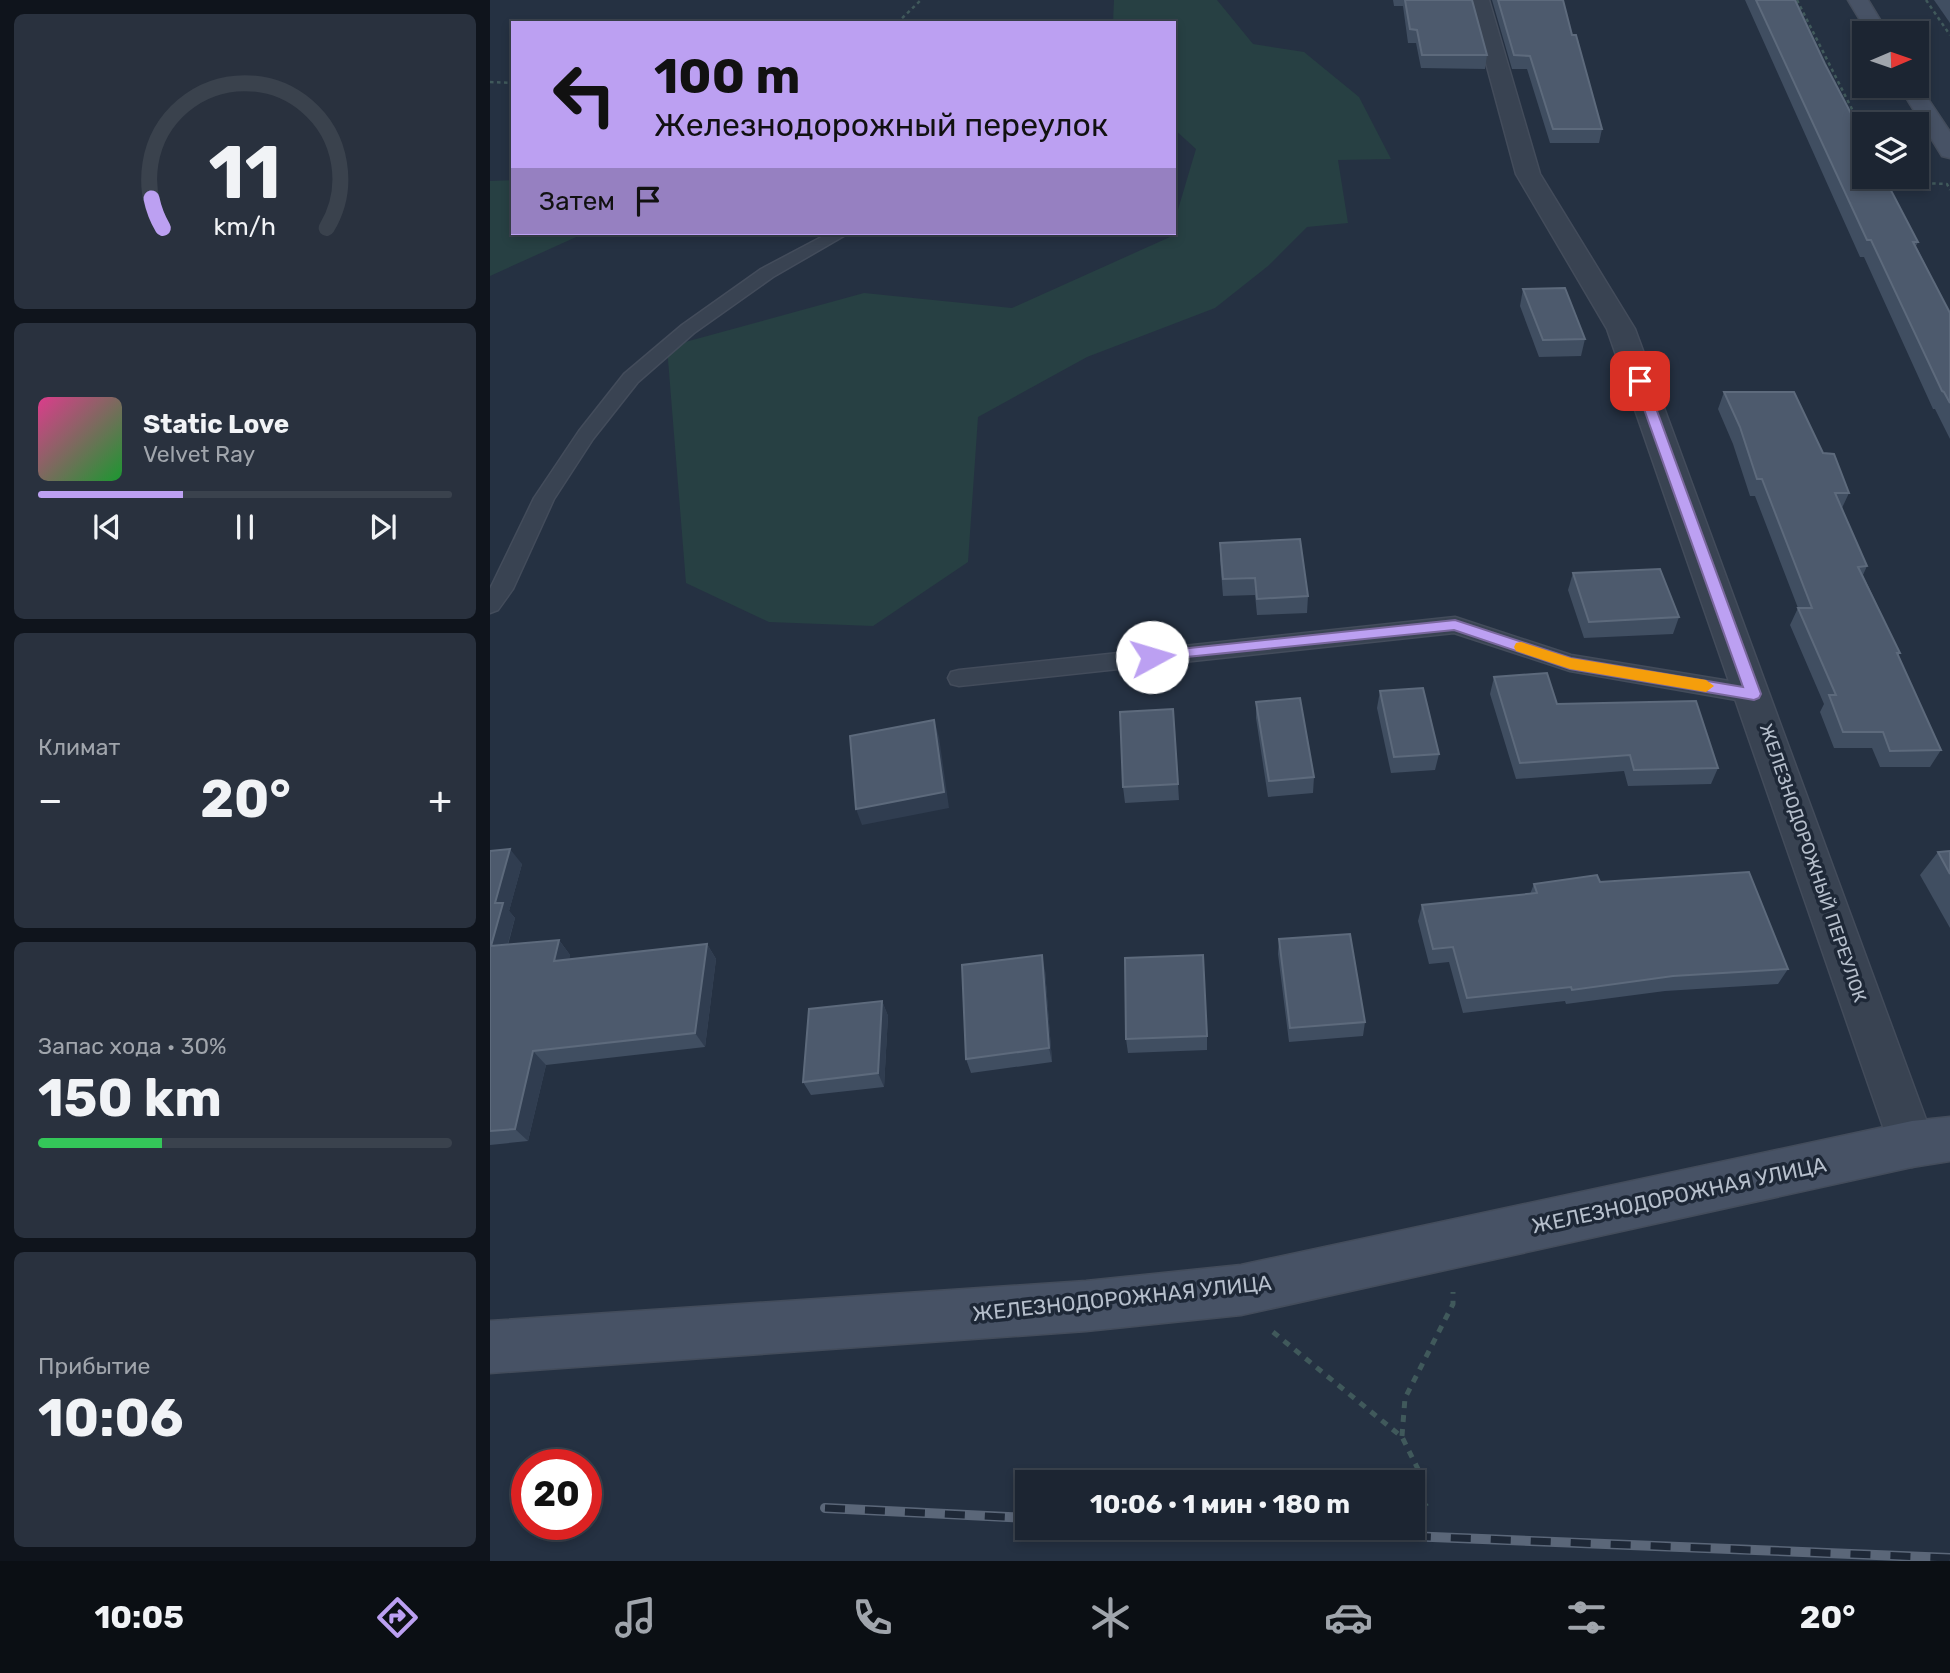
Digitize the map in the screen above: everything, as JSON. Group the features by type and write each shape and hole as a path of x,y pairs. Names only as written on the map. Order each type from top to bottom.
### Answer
{"street":[{"name":"ЖЕЛЕЗНОДОРОЖНЫЙ ПЕРЕУЛОК","path":"1479,0 1528,174 1621,329 1754,694 1931,1142"},
{"path":"1858,0 1871,21"},
{"path":"1917,98 1950,151"},
{"name":"ЖЕЛЕЗНОДОРОЖНАЯ УЛИЦА","path":"490,1347 1086,1306 1241,1290 1931,1142"}],"lane":[{"path":"490,605 502,589 544,498 586,435 631,378 688,329 767,273 837,235"},
{"path":"959,678 1455,625 1570,663 1754,694"}],"path":[{"path":"899,21 921,0"},
{"path":"1797,0 1853,112"},
{"path":"1926,0 1950,36"},
{"path":"490,82 511,83"},
{"path":"1929,183 1947,184 1950,190"},
{"path":"1402,1437 1405,1398 1453,1304 1454,1244"},
{"path":"1241,1290 1277,1337 1372,1409 1402,1437 1419,1471 1426,1506"}],"green space":[{"path":"1114,0 1217,0 1253,44 1304,52 1359,97 1391,159 1338,160 1348,223 1307,227 1268,266 1215,308 1087,357 978,417 968,562 873,626 769,622 686,583 667,347 864,293 1012,308 1170,235 1176,235 1176,216 1196,149 1176,131 1176,21 1113,21"},
{"path":"511,180 511,235 581,235 490,276 490,181"}],"building":[{"path":"1405,0 1472,0 1487,55 1422,55 1417,30 1410,29"},
{"path":"1498,0 1563,0 1572,35 1576,35 1602,129 1553,129 1530,56 1514,55"},
{"path":"1756,0 1795,0 1852,115 1852,189 1890,189 1918,242 1913,242 1950,313 1950,403 1871,240 1867,240"},
{"path":"1565,288 1585,339 1543,340 1523,289"},
{"path":"1724,392 1794,392 1823,453 1834,454 1849,493 1835,493 1867,566 1858,567 1900,653 1897,653 1941,750 1890,751 1883,732 1843,732 1829,695 1836,695 1798,608 1812,608 1762,479 1757,479 1740,427"},
{"path":"1300,539 1308,596 1257,599 1255,578 1223,579 1220,543"},
{"path":"1660,569 1679,617 1589,622 1573,573"},
{"path":"1547,673 1557,704 1696,701 1718,768 1634,770 1630,755 1520,763 1494,677"},
{"path":"1423,688 1439,754 1394,757 1380,691"},
{"path":"1300,698 1314,777 1269,781 1256,702"},
{"path":"1173,709 1178,784 1123,787 1120,712"},
{"path":"934,720 944,792 856,809 850,736"},
{"path":"510,849 495,903 503,903 491,946 559,940 554,961 707,944 695,1033 533,1051 515,1129 490,1131 490,851"},
{"path":"1950,851 1950,874 1938,852"},
{"path":"1749,872 1788,969 1673,976 1572,990 1571,987 1467,998 1453,947 1433,949 1422,905 1537,893 1534,884 1597,875 1600,882"},
{"path":"1350,934 1365,1022 1290,1028 1279,939"},
{"path":"1042,955 1049,1048 966,1059 962,965"},
{"path":"1203,955 1207,1036 1126,1039 1125,958"},
{"path":"882,1001 878,1073 803,1082 809,1009"}],"railway":[{"path":"825,1508 1015,1517"},
{"path":"1425,1537 1950,1558"}],"slow traffic":[{"path":"1521,647 1570,663 1706,686"}],"route":[{"path":"1152,657 1455,625 1570,663 1754,694 1640,381"}]}
